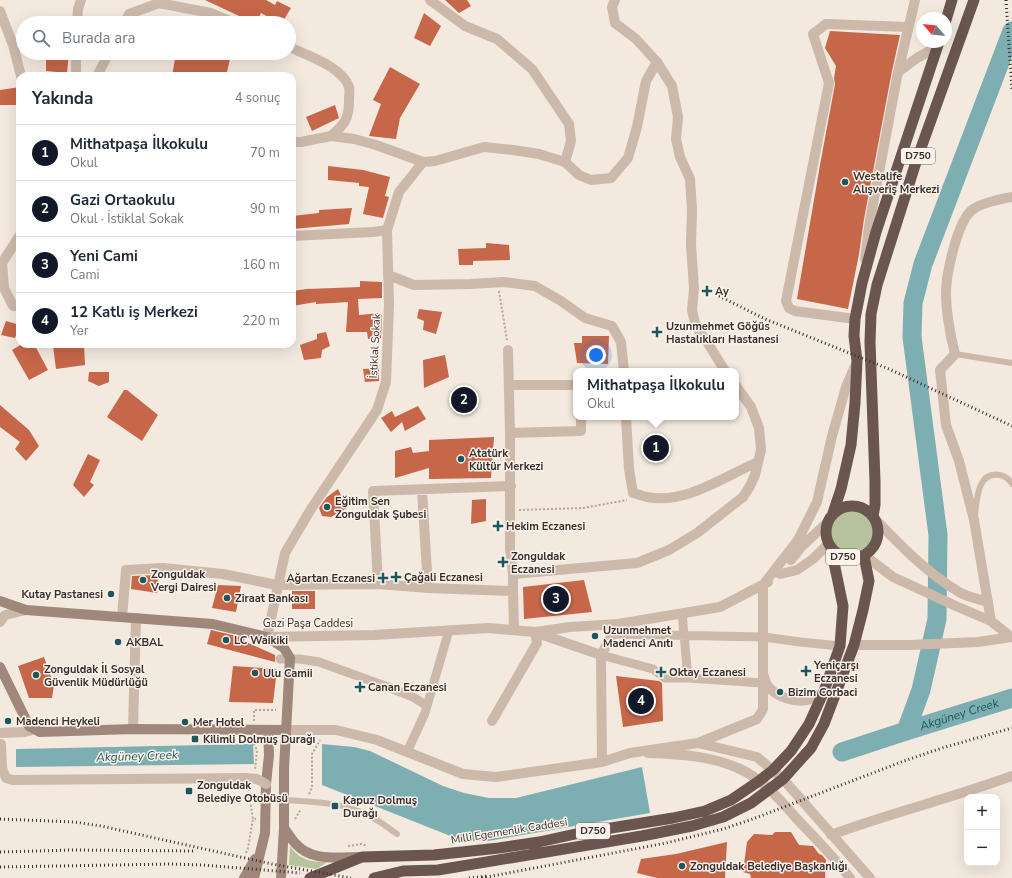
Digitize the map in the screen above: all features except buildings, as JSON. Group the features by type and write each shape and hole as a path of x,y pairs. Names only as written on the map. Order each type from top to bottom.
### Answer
{"highway":[{"path":"948,12 952,0"},
{"name":"D750","path":"937,48 876,232 862,283 855,319 854,336 857,361 851,445 841,488 831,518 826,526 825,534 830,546 839,556 847,558 864,556 871,550 877,539 878,526 874,518 875,480 870,342 872,314 877,285 906,193 974,0"},
{"path":"831,518 843,507 852,505 869,511 874,518"},
{"name":"Milli Egemenlik Caddesi","path":"310,878 362,857 434,855 499,848 673,818 705,811 731,800 773,770 791,750 809,724 824,690 840,646 843,606 830,546"},
{"name":"D750","path":"374,878 403,871 438,870 579,847 692,826 723,818 751,804 783,779 811,748 824,724 854,645 863,610 868,581 864,556"}],"main road":[{"name":"Gazi Paşa Caddesi","path":"0,601 26,610 213,624 267,637"},
{"path":"267,637 284,648 285,659 286,730 284,769 284,828 281,878"},
{"path":"0,667 29,726 40,732 133,729 286,730"},
{"path":"254,878 265,833 266,784 269,755 268,730"},
{"path":"284,828 296,844 309,854 323,857 362,857"},
{"path":"244,878 260,851 265,833"}],"street":[{"path":"78,16 81,0"},
{"path":"430,0 465,26 497,39 532,69 570,124 571,141 565,162"},
{"path":"616,0 612,7 615,23 636,39 657,62 672,86 678,117 676,139 680,157 690,179 692,210 690,244 694,289 692,310 696,327 723,368"},
{"path":"862,283 870,220 898,72 915,0"},
{"path":"128,16 129,14 159,3 211,13 218,16"},
{"path":"0,11 16,57"},
{"path":"855,319 795,311 789,308 786,301 829,83 813,34 826,24 908,27"},
{"path":"898,72 932,48"},
{"path":"296,50 325,63 339,72 349,87 349,110 344,125 331,136"},
{"path":"17,60 20,72"},
{"path":"76,60 76,72"},
{"path":"99,72 105,60"},
{"path":"296,142 331,136 354,139 423,162 435,161 484,147 513,150 540,154 565,162 579,175 591,180 611,178 628,158 637,127 646,81 657,62"},
{"name":"İstiklal Sokak","path":"267,637 285,553 311,510 377,410 386,382 389,304 387,230 394,212 399,192 423,162"},
{"path":"991,621 974,520 959,461 946,425 940,370 955,354 948,323 946,292 953,250 961,226 972,210 996,199 1012,197"},
{"path":"296,236 387,230"},
{"path":"16,240 2,263 4,288 13,306 16,306"},
{"path":"388,275 414,285 498,282 535,286 561,301 585,318 612,326 621,342 624,368"},
{"path":"508,350 510,385 510,549 513,574 514,630"},
{"path":"286,730 336,730 377,740 463,774 496,777 602,762 630,753 698,743 757,719 763,709 763,585 798,540 817,502 836,422 846,387 857,361"},
{"path":"510,385 573,385"},
{"path":"513,574 637,563 656,556 697,534 743,497 755,475 761,450 759,428 751,407 739,390"},
{"path":"510,433 581,431 581,420"},
{"path":"626,420 629,469 633,493 656,498 686,494 708,486 758,462"},
{"path":"378,584 373,492 511,486"},
{"path":"422,490 428,588"},
{"path":"780,574 802,546 831,518"},
{"path":"874,518 905,551 919,563 960,593 988,602"},
{"path":"780,574 797,570 830,546"},
{"path":"864,556 893,577 991,621 1012,637"},
{"path":"122,617 126,570 163,568 223,574 277,585 378,584 428,588 513,591"},
{"name":"Gazi Paşa Caddesi","path":"267,637 374,635 488,628 535,632 570,627 618,624 720,607 763,585 780,574"},
{"path":"0,622 6,615 26,610"},
{"path":"682,613 688,678"},
{"path":"133,729 136,618"},
{"path":"602,762 601,655 618,624"},
{"path":"407,752 425,713 449,630"},
{"path":"492,721 537,643 535,632 601,655 653,669 665,678 763,683"},
{"path":"612,634 684,637 764,637 840,646"},
{"path":"854,645 949,644 978,642 1012,637"},
{"path":"285,659 319,662 413,697 427,706"},
{"path":"763,672 767,685 770,688 782,696 792,700 804,701 812,699 824,690"},
{"path":"0,725 2,768 6,778 13,780 247,778 257,779 266,784"},
{"path":"0,733 25,732 35,729"},
{"path":"698,743 757,757 783,779 870,878"},
{"path":"630,753 690,755 728,764 747,772 770,790 837,861 850,878"},
{"path":"831,834 859,824 975,790 1012,776"},
{"path":"391,878 403,871"}],"lane":[{"path":"955,354 1012,362"},
{"path":"974,520 978,489 986,478 995,475 1002,476 1010,480 1012,484"},
{"path":"284,798 341,806 366,814 398,834"}],"path":[{"path":"498,282 508,350"},
{"path":"511,510 582,508 628,500 633,493"},
{"path":"245,858 253,819 247,769 256,770 257,750 252,740 254,710 276,710"},
{"path":"253,819 266,819"}],"green space":[{"path":"847,508 857,508 869,515 876,527 876,537 869,549 857,556 847,556 839,552 832,545 828,537 828,527 832,519 839,512"},
{"path":"290,846 302,857 310,861 327,862 317,869 289,865"}],"water":[{"path":"253,744 254,764 16,767 16,749"},
{"path":"322,744 354,747 370,751 443,786 464,793 489,798 516,798 642,767 650,813 488,841 471,841 453,837 322,785"}],"waterway":[{"path":"906,731 921,690 937,619 938,535 912,337 913,303 923,264 1012,31"},
{"name":"Akgüney Creek","path":"842,752 1012,698"}],"railway":[{"path":"1006,0 1012,90"},
{"path":"719,296 765,319 889,369 1012,426"},
{"path":"482,878 666,843 723,829 904,761 942,748 1012,728"},
{"path":"0,819 74,822 101,826 272,864 351,878"},
{"path":"0,852 72,850 196,851"},
{"path":"0,867 171,864 203,865 300,873"},
{"path":"469,878 487,876"}],"place":[{"name":"Westalife Alışveriş Merkezi","path":"845,182"},
{"name":"Ay","path":"707,291"},
{"name":"Uzunmehmet Göğüs Hastalıkları Hastanesi","path":"657,332"},
{"name":"Gazi Ortaokulu","path":"464,400"},
{"name":"Mithatpaşa İlkokulu","path":"656,448"},
{"name":"Atatürk Kültür Merkezi","path":"461,459"},
{"name":"Eğitim Sen Zonguldak Şubesi","path":"327,507"},
{"name":"Hekim Eczanesi","path":"498,526"},
{"name":"Zonguldak Eczanesi","path":"503,562"},
{"name":"Çağali Eczanesi","path":"396,577"},
{"name":"Ağartan Eczanesi","path":"383,578"},
{"name":"Zonguldak Vergi Dairesi","path":"143,580"},
{"name":"Kutay Pastanesi","path":"111,594"},
{"name":"Ziraat Bankası","path":"227,598"},
{"name":"Yeni Cami","path":"556,599"},
{"name":"Uzunmehmet Madenci Anıtı","path":"595,636"},
{"name":"LC Waikiki","path":"226,640"},
{"name":"AKBAL","path":"118,642"},
{"name":"Yeniçarşı Eczanesi","path":"806,671"},
{"name":"Oktay Eczanesi","path":"661,672"},
{"name":"Ulu Camii","path":"255,673"},
{"name":"Zonguldak İl Sosyal Güvenlik Müdürlüğü","path":"36,675"},
{"name":"Canan Eczanesi","path":"360,687"},
{"name":"Bizim Corbaci","path":"780,692"},
{"name":"12 Katlı iş Merkezi","path":"641,701"},
{"name":"Madenci Heykeli","path":"8,721"},
{"name":"Mer Hotel","path":"185,722"},
{"name":"Kilimli Dolmuş Durağı","path":"195,739"},
{"name":"Zonguldak Belediye Otobüsü","path":"189,791"},
{"name":"Kapuz Dolmuş Durağı","path":"335,806"},
{"name":"Zonguldak Belediye Başkanlığı","path":"682,866"}]}
